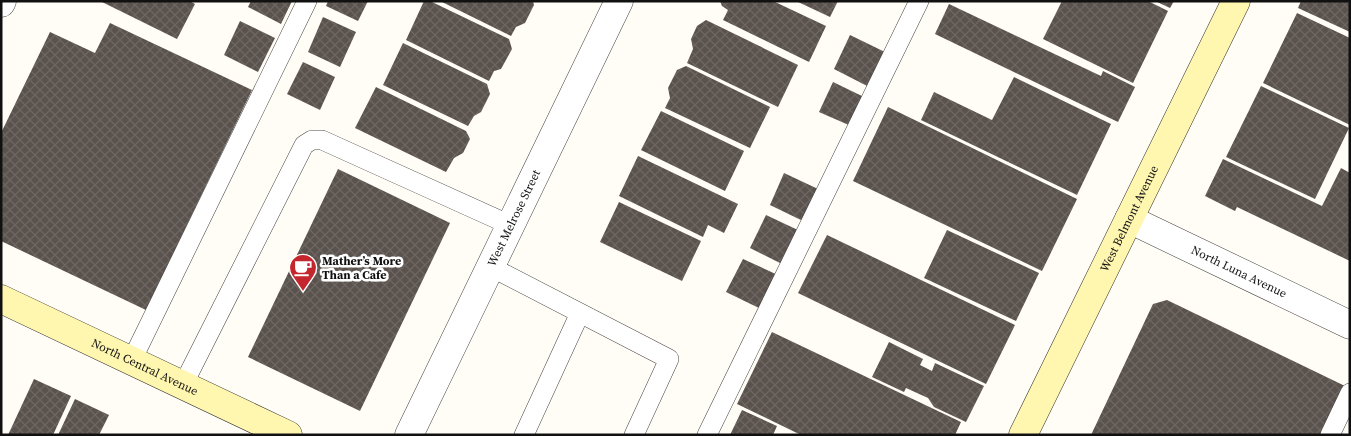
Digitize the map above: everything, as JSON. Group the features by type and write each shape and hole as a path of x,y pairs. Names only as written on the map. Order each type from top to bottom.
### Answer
{"main road":[{"name":"West Belmont Avenue","path":"1023,435 1236,1"},
{"name":"North Central Avenue","path":"1,299 288,435"}],"street":[{"name":"West Melrose Street","path":"409,435 619,1"},
{"name":"North Luna Avenue","path":"1129,219 1350,325"}],"lane":[{"path":"132,360 307,1"},
{"path":"707,435 919,1"},
{"path":"183,385 304,145 312,140 322,140 510,225"},
{"path":"490,267 669,359 634,435"},
{"path":"524,435 580,313"},
{"path":"1330,435 1350,394"}],"building":[{"path":"100,1 190,1 195,4 177,39"},
{"path":"251,1 292,1 281,24 248,7"},
{"path":"328,1 368,1 358,21 326,6"},
{"path":"424,1 430,1 509,39 512,49 501,69 494,71 489,81 406,40"},
{"path":"440,1 533,1 534,5 525,23 516,27 511,36"},
{"path":"720,1 773,1 826,26 809,62 723,20 728,10 722,6"},
{"path":"796,1 838,1 830,17"},
{"path":"1062,1 1148,1 1168,11 1133,83 1043,39"},
{"path":"1155,1 1174,1 1170,8"},
{"path":"1301,1 1350,1 1350,32 1298,8"},
{"path":"949,4 1101,76 1103,71 1135,87 1118,122 935,34"},
{"path":"1297,13 1350,38 1350,125 1263,83"},
{"path":"323,17 356,32 340,67 308,52"},
{"path":"706,20 798,65 778,107 687,63 693,49 691,39 697,26"},
{"path":"240,21 275,38 258,72 224,55"},
{"path":"110,23 252,90 146,310 1,241 1,133 50,32 95,53"},
{"path":"850,35 887,53 871,88 834,69"},
{"path":"403,43 487,84 490,94 481,112 474,116 468,126 383,85"},
{"path":"303,62 335,77 320,110 287,94"},
{"path":"686,66 770,107 750,148 665,108 670,98 668,88 677,70"},
{"path":"1014,77 1111,124 1077,195 921,120 934,92 992,120"},
{"path":"833,82 864,97 851,126 819,112"},
{"path":"1261,86 1349,128 1315,199 1226,157"},
{"path":"376,87 466,131 470,139 463,153 454,158 446,172 355,128"},
{"path":"888,107 1077,199 1042,271 853,181"},
{"path":"661,111 744,151 725,191 641,150"},
{"path":"638,156 738,204 724,233 708,225 703,237 619,196"},
{"path":"1223,159 1322,206 1341,168 1350,173 1350,261 1237,207 1235,211 1205,196"},
{"path":"338,169 450,223 360,411 248,357"},
{"path":"784,173 818,189 803,221 770,205"},
{"path":"619,202 701,241 682,281 600,242"},
{"path":"766,215 800,231 784,265 750,248"},
{"path":"947,230 1039,273 1016,321 924,278"},
{"path":"827,235 1015,325 986,384 798,293"},
{"path":"743,259 778,275 761,309 726,292"},
{"path":"1167,300 1345,386 1322,435 1091,435 1153,304"},
{"path":"772,332 961,422 955,435 801,435 737,404"},
{"path":"889,342 923,359 920,365 932,371 935,363 984,386 966,422 934,407 928,398 906,388 904,392 872,377"},
{"path":"34,379 71,396 53,435 8,435"},
{"path":"75,399 109,415 99,435 58,435"},
{"path":"742,410 777,426 773,435 730,435"}],"place":[{"name":"Mather’s More Than a Cafe","path":"303,292"}]}
